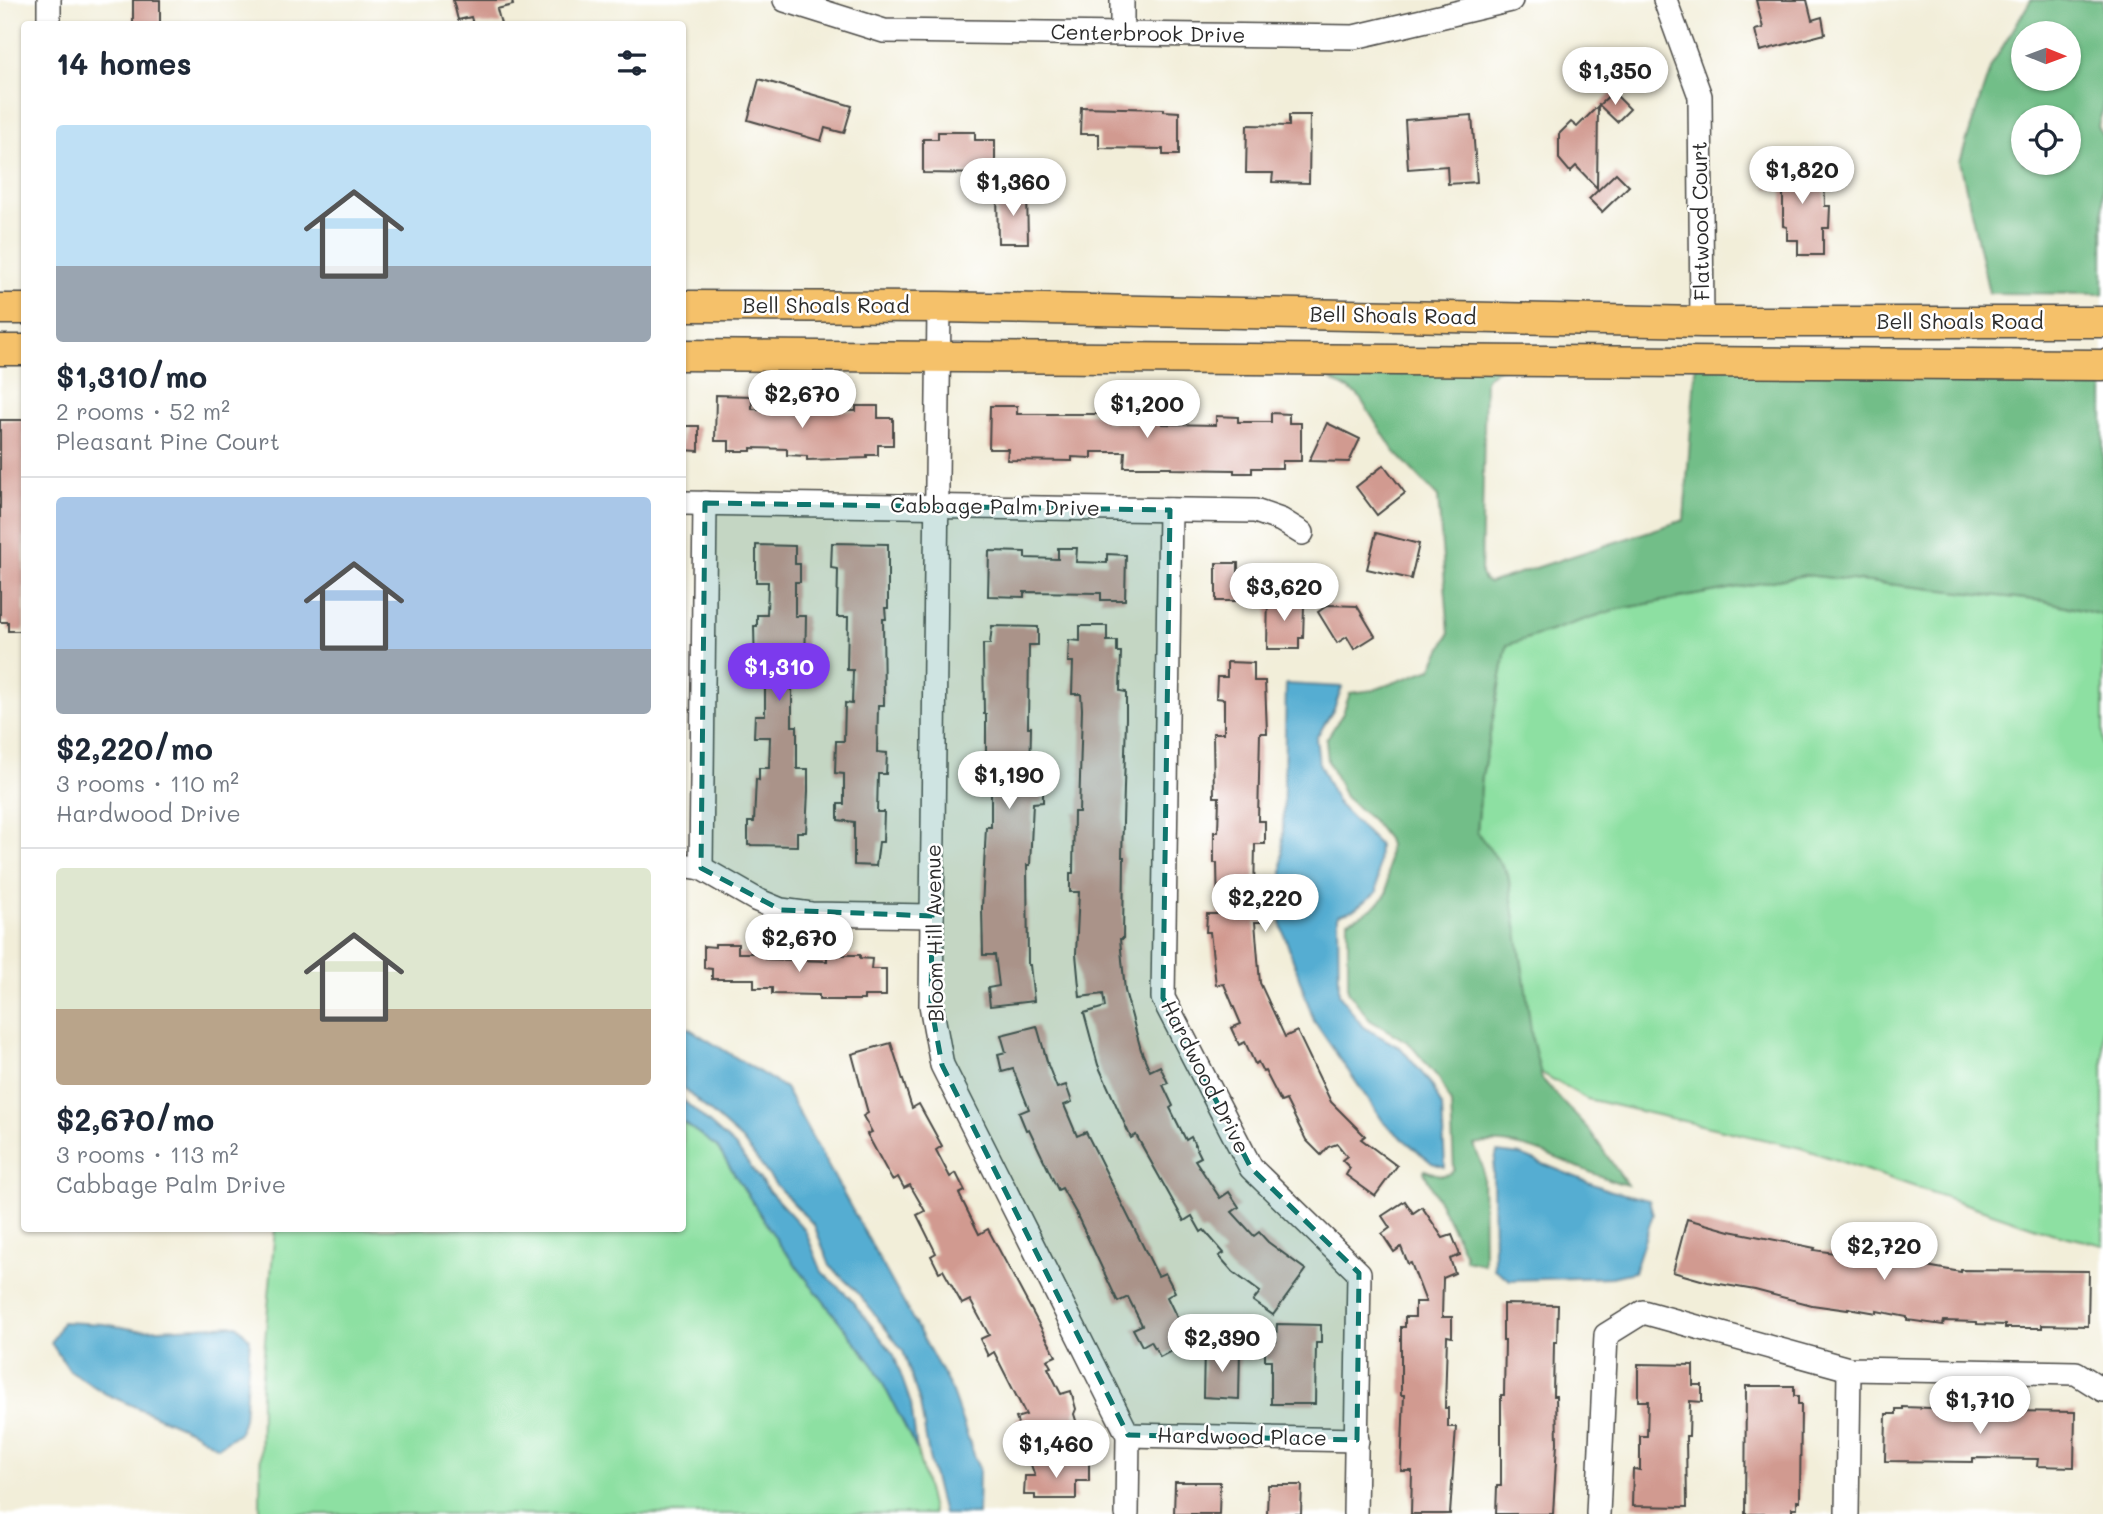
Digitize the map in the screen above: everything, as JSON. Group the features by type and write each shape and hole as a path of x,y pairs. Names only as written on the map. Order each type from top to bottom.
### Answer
{"main road":[{"name":"Bell Shoals Road","path":"686,306 939,307 1702,322 2103,322"},
{"path":"0,309 21,309"},
{"path":"0,350 21,350"},
{"name":"Bell Shoals Road","path":"686,355 2103,365"}],"street":[{"path":"49,0 49,21"},
{"name":"Centerbrook Drive","path":"785,0 884,31 1354,37 1511,0"},
{"path":"1122,0 1122,33"},
{"name":"Flatwood Court","path":"1665,0 1700,96 1702,322"},
{"name":"Bloom Hill Avenue","path":"939,307 931,1004 942,1065 1128,1435 1127,1514"},
{"path":"694,503 692,866 781,910 811,914 932,916"},
{"name":"Cabbage Palm Drive","path":"694,503 1255,511 1281,520 1302,533"},
{"name":"Hardwood Drive","path":"1170,510 1163,998 1251,1168 1359,1273 1355,1514"},
{"path":"1598,1514 1606,1335 1643,1312 1849,1369 2076,1373 2103,1390"},
{"path":"1847,1514 1849,1369"},
{"name":"Hardwood Place","path":"1128,1435 1357,1440"}],"highlighted area":[{"path":"705,503 1170,510 1163,998 1251,1168 1359,1273 1357,1440 1128,1435 942,1065 931,1005 932,916 781,910 701,868"}],"green space":[{"path":"2031,0 2103,0 2103,109 2098,126 2103,137 2103,294 1989,293 1960,161 1991,66 2011,33 2011,91 2081,91 2081,21 2018,21"},
{"path":"1522,360 1496,370 1485,381 1481,574 1489,583 1684,520 1696,361 2103,374 2103,615 2044,601 1805,575 1614,610 1507,645 1482,776 1477,832 1508,874 1532,1039 1542,1079 1590,1131 1627,1185 1513,1144 1474,1145 1483,1168 1484,1264 1465,1260 1465,1254 1424,1172 1425,1170 1444,1175 1454,1170 1451,1104 1440,1080 1409,1043 1370,1020 1348,991 1348,921 1370,910 1387,893 1389,845 1373,821 1345,797 1328,761 1326,740 1343,713 1350,693 1374,690 1431,669 1449,634 1438,497 1394,451 1358,395 1330,379"},
{"path":"1805,575 2044,601 2103,615 2103,1245 2051,1233 1801,1148 1587,1099 1540,1072 1477,832 1482,776 1507,645 1614,610"},
{"path":"686,1124 717,1147 780,1245 874,1366 917,1450 933,1514 260,1514 261,1386 275,1232 686,1232"}],"water":[{"path":"1286,684 1342,687 1334,709 1316,738 1319,763 1338,804 1379,845 1377,892 1353,910 1338,915 1339,994 1363,1027 1401,1048 1432,1085 1442,1107 1445,1167 1432,1163 1385,1124 1314,1021 1281,925"},
{"path":"686,1028 785,1088 950,1387 979,1469 978,1514 943,1514 929,1457 920,1403 903,1351 857,1292 830,1266 814,1225 776,1185 742,1140 686,1091"},
{"path":"686,1103 735,1146 768,1190 805,1230 822,1272 849,1297 894,1355 911,1404 917,1450 874,1366 780,1245 717,1147 686,1124"},
{"path":"1497,1152 1521,1155 1608,1190 1649,1200 1653,1214 1634,1272 1612,1277 1510,1280 1494,1269 1493,1170"},
{"path":"62,1322 104,1324 138,1330 237,1325 250,1339 244,1418 240,1432 218,1447 193,1432 106,1394 70,1371 51,1343"}],"building":[{"path":"133,0 160,0 160,21 133,21"},
{"path":"453,0 512,0 513,5 497,9 500,21 472,21 471,17 458,20"},
{"path":"1756,0 1807,0 1812,20 1822,17 1825,34 1760,51 1755,30 1763,28"},
{"path":"759,79 852,106 844,133 825,128 821,141 748,120"},
{"path":"1613,92 1630,109 1617,122 1599,105"},
{"path":"1598,106 1597,188 1576,166 1570,172 1559,159 1559,134 1571,122 1577,127"},
{"path":"1081,107 1164,109 1179,112 1179,155 1163,155 1163,149 1099,148 1099,134 1080,134"},
{"path":"1289,115 1310,115 1309,183 1272,182 1273,173 1246,173 1247,125 1289,126"},
{"path":"1472,115 1477,182 1448,184 1447,166 1408,169 1405,120"},
{"path":"938,132 975,132 975,140 995,140 995,174 923,173 923,139 938,139"},
{"path":"1767,166 1799,167 1799,171 1824,171 1825,206 1830,206 1829,228 1823,228 1823,255 1798,255 1798,240 1787,240 1787,227 1783,226 1783,188 1767,188"},
{"path":"1616,173 1629,186 1602,212 1589,199"},
{"path":"997,192 1027,192 1028,243 998,243"},
{"path":"716,395 752,396 752,409 856,411 856,406 878,406 878,418 893,418 893,445 878,445 878,455 867,455 867,458 807,460 807,456 787,455 787,449 751,448 751,451 729,451 729,441 715,441"},
{"path":"990,406 1017,406 1017,414 1106,414 1106,422 1143,423 1144,413 1162,414 1162,424 1216,425 1216,416 1238,417 1238,422 1271,422 1271,413 1289,414 1289,423 1301,423 1301,461 1282,461 1282,468 1252,468 1252,473 1234,473 1234,470 1124,467 1125,452 1092,452 1092,458 1072,457 1072,461 1007,460 1008,449 989,449"},
{"path":"0,420 21,420 21,631 8,631 8,622 0,622"},
{"path":"1327,423 1360,439 1349,462 1309,461"},
{"path":"686,426 699,426 699,451 686,450"},
{"path":"1384,465 1405,493 1377,515 1356,487"},
{"path":"1376,533 1419,544 1411,579 1367,569"},
{"path":"832,543 888,544 888,608 885,608 886,619 883,619 884,705 878,705 877,752 887,753 886,774 878,774 877,812 884,812 883,842 879,842 876,866 854,865 854,822 838,820 838,804 844,804 844,774 835,773 836,741 844,741 845,703 852,704 853,670 847,670 848,617 837,617 838,569 831,568"},
{"path":"756,545 795,546 795,564 800,564 800,582 795,582 795,616 806,616 805,669 792,671 792,726 797,726 797,769 808,769 808,791 806,832 797,832 797,846 748,845 748,822 754,822 756,779 759,780 759,768 769,768 770,737 754,737 755,715 765,715 765,670 755,670 754,626 757,626 757,615 767,615 768,582 756,582"},
{"path":"1058,548 1077,548 1076,562 1107,563 1107,554 1126,555 1125,600 1101,600 1101,593 1024,592 1024,597 988,596 989,551 1025,552 1025,558 1058,559"},
{"path":"1216,563 1238,563 1238,573 1253,574 1252,601 1216,601"},
{"path":"1268,593 1286,593 1286,604 1304,605 1303,638 1299,638 1299,649 1267,649"},
{"path":"1328,605 1357,606 1375,636 1354,649 1347,637 1337,643 1318,612"},
{"path":"992,626 1038,627 1038,645 1029,645 1028,727 1031,727 1030,778 1043,778 1043,802 1033,803 1030,865 1027,865 1028,965 1034,1001 990,1006 988,988 999,986 995,955 983,955 982,908 986,827 991,827 991,763 986,763 983,644 990,644"},
{"path":"1080,626 1107,626 1107,641 1117,641 1117,652 1121,652 1120,691 1126,692 1126,718 1122,857 1123,939 1120,939 1125,991 1141,1050 1150,1071 1160,1066 1168,1083 1163,1085 1173,1106 1170,1108 1186,1140 1191,1137 1201,1157 1195,1160 1220,1198 1229,1192 1239,1207 1232,1212 1254,1236 1259,1232 1268,1242 1306,1270 1273,1315 1253,1301 1260,1292 1233,1272 1219,1256 1224,1253 1204,1230 1201,1232 1192,1216 1184,1221 1136,1135 1131,1138 1098,1065 1084,1013 1105,1007 1103,994 1080,997 1076,954 1079,892 1070,892 1074,812 1079,812 1082,709 1081,694 1072,694 1073,662 1068,662 1069,640 1080,641"},
{"path":"1227,662 1254,663 1254,681 1265,681 1267,733 1260,733 1258,821 1265,821 1265,844 1255,844 1254,896 1262,897 1262,922 1255,922 1260,983 1285,1037 1297,1031 1331,1102 1365,1136 1361,1139 1397,1166 1375,1196 1346,1175 1350,1168 1342,1160 1347,1156 1337,1144 1328,1147 1321,1155 1306,1140 1286,1100 1281,1102 1265,1071 1263,1072 1258,1062 1255,1064 1245,1042 1239,1045 1231,1028 1241,1024 1224,984 1216,985 1210,932 1206,932 1207,914 1218,914 1214,832 1218,832 1219,797 1214,797 1213,733 1224,733 1224,699 1216,698 1217,677 1227,677"},
{"path":"715,944 738,944 738,953 765,953 765,959 827,961 827,955 860,955 860,958 872,959 871,969 886,969 886,996 864,996 864,1000 819,1000 819,995 772,994 772,988 754,988 754,979 712,979 712,969 704,968 704,946 715,947"},
{"path":"1037,1026 1057,1088 1066,1085 1072,1102 1064,1105 1077,1136 1086,1132 1158,1276 1165,1273 1175,1292 1167,1297 1180,1324 1189,1320 1198,1337 1160,1357 1151,1341 1142,1346 1133,1329 1142,1325 1128,1297 1118,1302 1076,1213 1062,1188 1058,1190 1029,1129 1026,1130 1019,1113 1029,1109 1013,1069 1002,1072 998,1054 1006,1052 1001,1035"},
{"path":"891,1043 912,1108 919,1104 942,1146 936,1150 950,1177 956,1173 965,1191 959,1194 979,1234 988,1229 1056,1356 1047,1360 1051,1367 1048,1368 1061,1394 1071,1391 1078,1427 1025,1444 1016,1418 1026,1415 994,1352 988,1356 980,1339 989,1335 970,1300 962,1304 943,1270 939,1272 931,1256 936,1253 917,1215 925,1211 910,1185 904,1188 898,1177 892,1180 867,1134 872,1132 863,1116 868,1113 852,1054"},
{"path":"1405,1201 1413,1213 1422,1207 1443,1238 1452,1235 1460,1255 1450,1259 1455,1273 1443,1278 1442,1317 1452,1317 1452,1337 1447,1336 1445,1408 1448,1408 1448,1427 1456,1427 1450,1514 1411,1514 1412,1471 1401,1471 1404,1395 1401,1395 1401,1327 1405,1327 1405,1317 1415,1317 1415,1302 1426,1302 1411,1263 1408,1264 1401,1247 1394,1252 1382,1234 1390,1228 1382,1216"},
{"path":"1687,1219 1730,1231 1815,1248 1814,1250 1869,1256 1961,1272 2089,1271 2088,1326 2042,1325 2042,1328 2005,1328 2005,1325 1944,1321 1943,1325 1907,1320 1907,1317 1877,1311 1812,1305 1755,1290 1708,1282 1673,1272"},
{"path":"1503,1304 1558,1305 1557,1342 1554,1342 1553,1396 1556,1396 1557,1443 1553,1514 1496,1514 1497,1486 1501,1486 1501,1395 1504,1395 1505,1341"},
{"path":"1277,1324 1321,1325 1321,1343 1316,1343 1315,1404 1271,1404 1271,1360 1265,1360 1265,1342 1276,1342"},
{"path":"1204,1349 1240,1349 1239,1399 1203,1397"},
{"path":"1638,1364 1693,1365 1693,1385 1702,1385 1702,1402 1690,1401 1689,1436 1686,1436 1687,1507 1632,1506 1633,1469 1640,1470 1640,1436 1647,1436 1648,1401 1638,1401"},
{"path":"1746,1386 1794,1386 1794,1396 1798,1396 1798,1404 1801,1404 1800,1501 1797,1501 1797,1508 1792,1508 1792,1514 1745,1514"},
{"path":"1988,1405 2007,1406 2007,1411 2075,1412 2074,1467 2037,1466 2038,1459 1973,1458 1973,1462 1885,1461 1886,1414 1896,1414 1896,1409 1903,1407 1988,1410"},
{"path":"1030,1462 1089,1463 1089,1481 1076,1481 1076,1499 1035,1499 1035,1495 1024,1495 1025,1476 1035,1476"},
{"path":"1175,1482 1220,1482 1219,1514 1174,1514"},
{"path":"1268,1485 1302,1485 1301,1514 1267,1514"}]}
